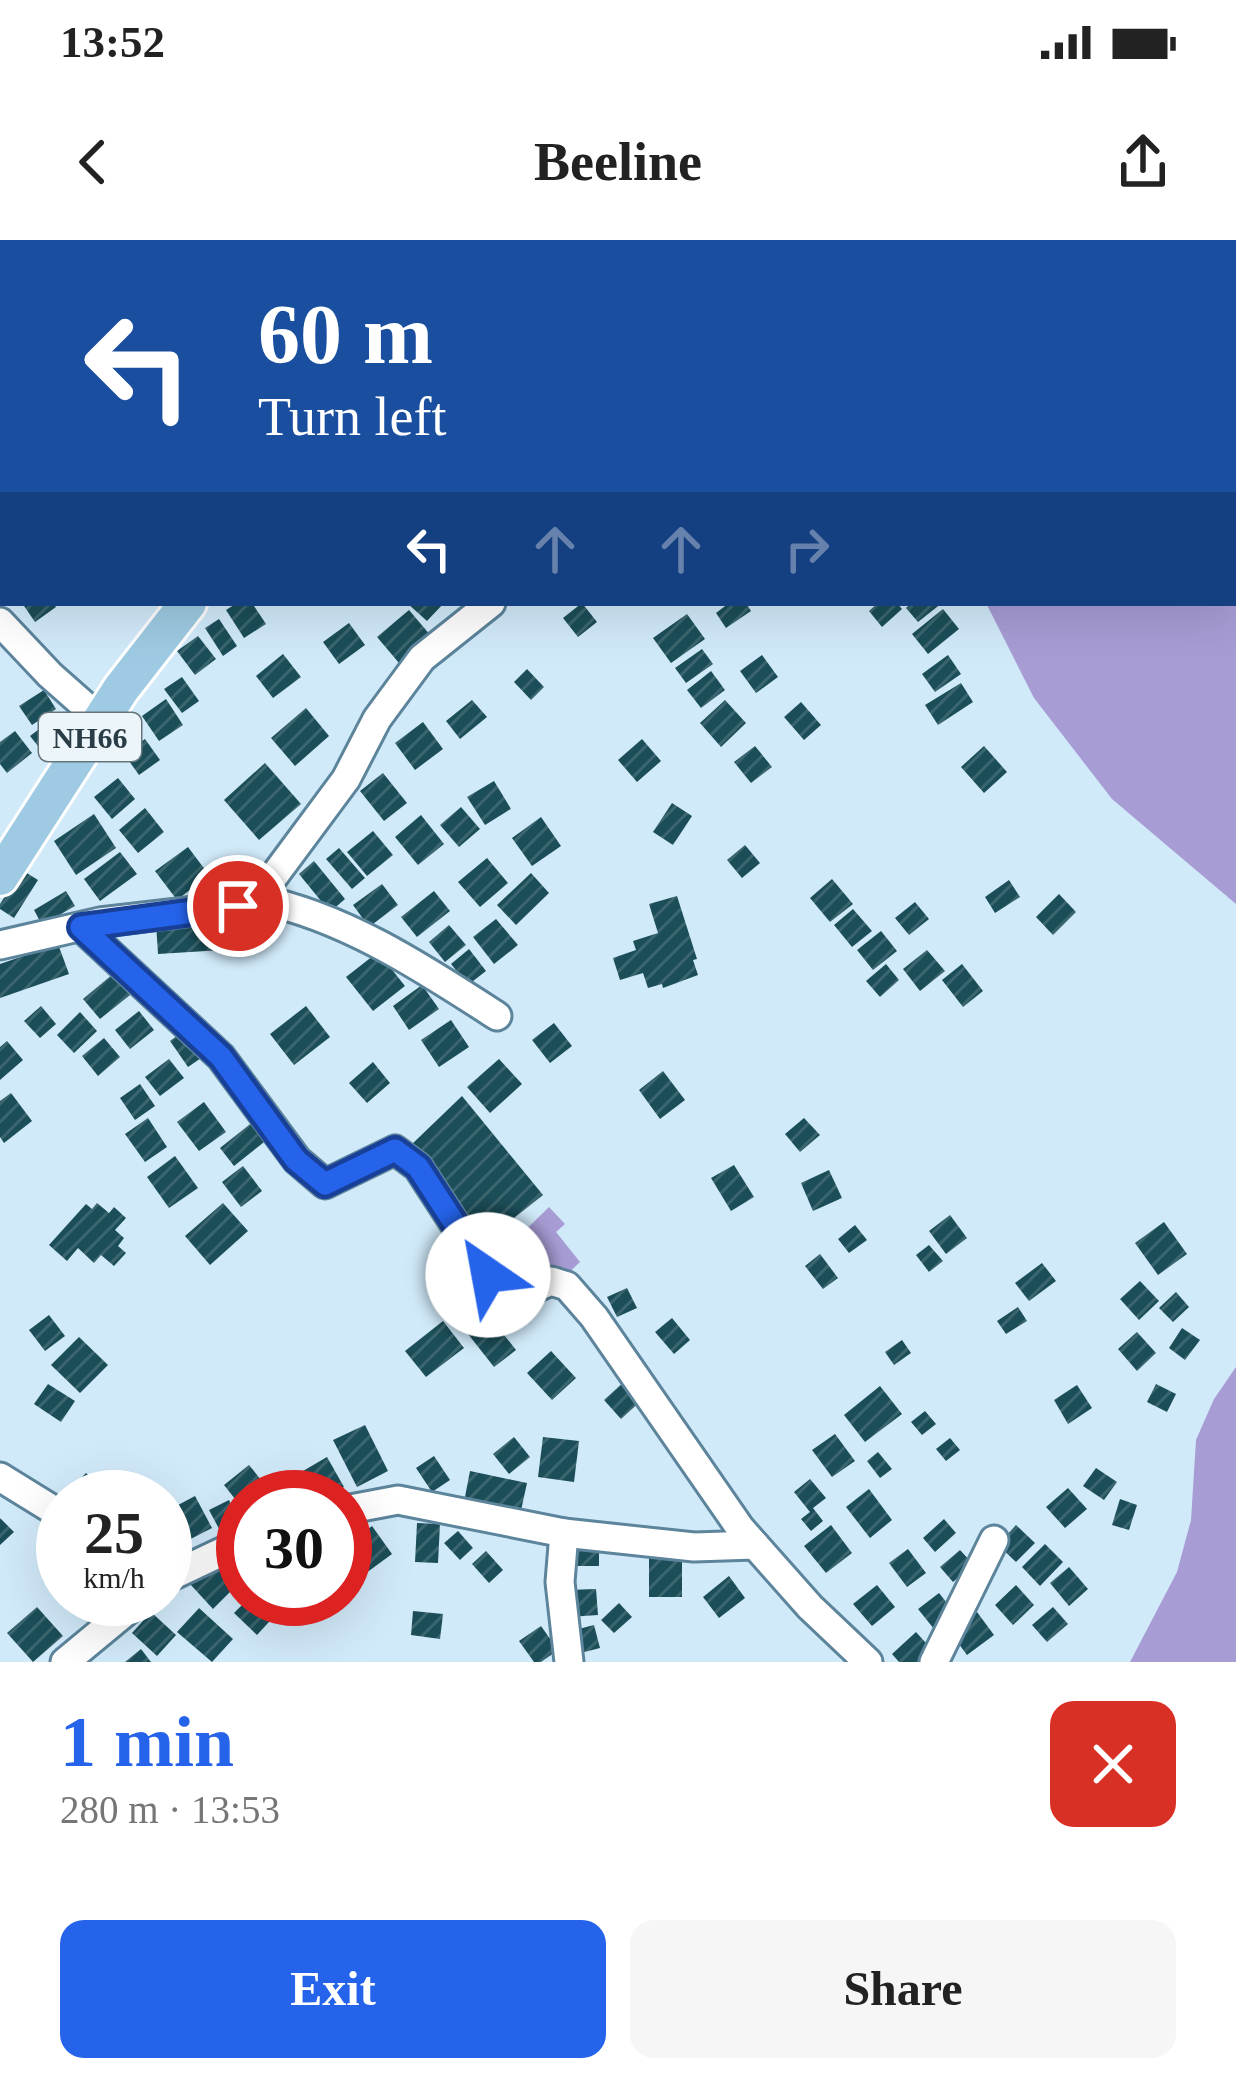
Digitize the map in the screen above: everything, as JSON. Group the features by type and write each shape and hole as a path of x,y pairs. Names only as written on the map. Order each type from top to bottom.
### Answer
{"main road":[{"name":"NH66","path":"0,877 101,720 186,606"}],"street":[{"path":"0,945 81,927 238,906 256,899 346,779 377,719 422,658 487,606"},
{"path":"0,622 101,720"},
{"path":"256,899 294,907 364,936 497,1016"},
{"path":"81,927 221,1057 296,1160 325,1184 395,1150 418,1167 488,1275 522,1294 551,1281 567,1286 594,1317 755,1545 856,1658"},
{"path":"0,1477 36,1499"},
{"path":"372,1505 398,1500 564,1533 694,1547 755,1545"},
{"path":"564,1533 560,1582 569,1662"},
{"path":"934,1662 994,1540"},
{"path":"65,1662 108,1626"}],"shaded area":[{"path":"988,606 1236,606 1236,904 1112,799 1034,698"},
{"path":"549,1207 565,1224 556,1232 580,1262 561,1280 527,1287 499,1256"},
{"path":"1236,1367 1236,1662 1130,1662 1177,1572 1191,1520 1196,1440 1214,1399"}],"building":[{"path":"24,606 55,606 56,607 35,622"},
{"path":"254,606 266,624 244,638 226,610"},
{"path":"410,606 441,606 427,621"},
{"path":"584,606 597,622 578,637 563,618"},
{"path":"725,606 748,606 751,611 726,628 716,613"},
{"path":"875,606 902,609 882,627 869,611"},
{"path":"908,606 938,606 918,622"},
{"path":"943,609 959,629 928,654 912,634"},
{"path":"409,610 431,636 399,663 377,637"},
{"path":"687,614 705,639 671,663 653,638"},
{"path":"219,619 237,646 223,656 205,628"},
{"path":"349,623 365,645 339,664 323,642"},
{"path":"198,636 216,659 195,675 177,651"},
{"path":"702,649 713,664 686,683 675,668"},
{"path":"283,654 301,677 273,698 256,676"},
{"path":"762,655 778,677 756,693 740,671"},
{"path":"948,655 961,674 935,692 922,674"},
{"path":"527,669 544,687 531,700 514,682"},
{"path":"711,671 725,690 701,708 687,690"},
{"path":"182,677 199,701 182,713 164,689"},
{"path":"961,683 973,702 938,725 925,705"},
{"path":"44,690 56,709 32,725 19,706"},
{"path":"166,699 183,725 159,741 142,716"},
{"path":"472,700 487,717 460,739 446,721"},
{"path":"725,700 746,723 721,747 700,723"},
{"path":"801,702 821,725 804,740 784,717"},
{"path":"306,708 329,736 295,766 271,738"},
{"path":"423,722 443,749 415,770 395,743"},
{"path":"47,723 62,742 45,755 30,736"},
{"path":"15,731 32,753 7,773 0,764 0,742"},
{"path":"145,739 160,760 139,775 124,754"},
{"path":"642,739 661,761 637,782 618,760"},
{"path":"755,746 772,767 751,783 734,762"},
{"path":"984,746 1007,772 984,793 961,767"},
{"path":"265,763 301,804 259,840 224,800"},
{"path":"383,773 407,803 384,821 360,791"},
{"path":"118,778 135,799 112,819 94,797"},
{"path":"494,781 511,809 485,825 467,797"},
{"path":"672,803 692,816 673,845 653,832"},
{"path":"461,807 480,829 459,847 440,825"},
{"path":"145,808 164,832 138,853 119,830"},
{"path":"94,814 116,848 76,875 54,841"},
{"path":"421,815 444,844 418,865 395,837"},
{"path":"541,817 561,846 532,866 512,838"},
{"path":"373,831 393,855 367,876 347,852"},
{"path":"745,845 760,863 742,878 727,860"},
{"path":"188,847 209,875 177,900 155,871"},
{"path":"339,848 365,878 352,889 326,859"},
{"path":"120,852 137,874 100,901 84,879"},
{"path":"487,858 508,883 480,907 458,882"},
{"path":"314,861 345,899 330,912 299,874"},
{"path":"22,870 38,880 14,918 0,904"},
{"path":"531,873 549,893 516,925 497,905"},
{"path":"832,879 853,904 830,922 810,898"},
{"path":"1009,880 1020,897 995,913 985,897"},
{"path":"382,884 398,905 369,927 353,905"},
{"path":"66,891 75,906 42,925 34,910"},
{"path":"434,891 450,911 417,937 401,917"},
{"path":"1059,894 1076,912 1053,935 1036,917"},
{"path":"677,896 698,975 663,988 662,984 648,988 643,973 620,980 613,958 636,950 633,941 658,933 649,904"},
{"path":"915,902 929,919 909,935 895,918"},
{"path":"853,909 872,931 852,947 834,925"},
{"path":"220,919 222,950 158,954 156,923"},
{"path":"496,919 518,945 494,964 473,937"},
{"path":"449,925 466,945 445,962 429,942"},
{"path":"881,931 897,951 873,970 857,950"},
{"path":"58,944 69,974 0,998 0,964"},
{"path":"469,949 486,971 468,985 451,964"},
{"path":"927,950 945,971 920,991 903,969"},
{"path":"378,952 405,986 373,1011 346,977"},
{"path":"886,964 899,980 880,997 866,981"},
{"path":"962,964 983,991 963,1007 942,980"},
{"path":"113,974 130,995 100,1019 83,999"},
{"path":"422,985 439,1009 409,1030 393,1006"},
{"path":"41,1006 56,1024 40,1038 24,1021"},
{"path":"306,1006 330,1037 294,1065 270,1034"},
{"path":"139,1011 154,1030 130,1049 115,1030"},
{"path":"80,1012 97,1031 74,1053 57,1035"},
{"path":"451,1020 469,1047 439,1067 421,1040"},
{"path":"554,1023 572,1046 550,1063 532,1040"},
{"path":"185,1030 204,1056 188,1067 170,1041"},
{"path":"104,1038 120,1057 98,1076 82,1056"},
{"path":"7,1041 23,1060 0,1080 0,1047"},
{"path":"169,1059 184,1078 160,1096 145,1077"},
{"path":"499,1059 522,1084 490,1113 467,1087"},
{"path":"373,1062 390,1083 367,1103 349,1083"},
{"path":"663,1071 685,1100 660,1119 639,1090"},
{"path":"140,1084 155,1106 135,1120 120,1098"},
{"path":"11,1093 32,1121 4,1143 0,1101"},
{"path":"462,1096 543,1195 485,1241 411,1145"},
{"path":"204,1102 226,1132 199,1151 177,1122"},
{"path":"148,1118 167,1147 145,1162 125,1134"},
{"path":"804,1118 820,1135 800,1152 785,1134"},
{"path":"254,1121 268,1139 234,1166 220,1148"},
{"path":"175,1156 198,1188 169,1208 147,1177"},
{"path":"734,1165 754,1197 731,1211 711,1178"},
{"path":"243,1166 262,1191 241,1207 222,1182"},
{"path":"829,1170 842,1198 813,1211 801,1183"},
{"path":"97,1203 109,1213 114,1207 126,1218 115,1230 124,1238 118,1246 126,1253 114,1266 101,1255 94,1263 78,1248 67,1261 49,1245 86,1204 92,1209"},
{"path":"223,1203 248,1231 210,1265 185,1236"},
{"path":"950,1215 967,1238 946,1254 929,1231"},
{"path":"1164,1222 1187,1254 1158,1275 1135,1243"},
{"path":"855,1225 867,1240 849,1253 838,1239"},
{"path":"929,1245 943,1261 929,1272 916,1255"},
{"path":"820,1254 838,1278 823,1289 805,1266"},
{"path":"1042,1263 1056,1281 1029,1301 1015,1283"},
{"path":"1140,1281 1159,1301 1139,1320 1120,1299"},
{"path":"627,1288 637,1308 617,1317 607,1297"},
{"path":"1176,1292 1189,1307 1173,1322 1159,1308"},
{"path":"1018,1307 1027,1321 1006,1334 997,1321"},
{"path":"49,1315 65,1336 45,1351 29,1330"},
{"path":"490,1317 516,1350 494,1367 468,1334"},
{"path":"672,1318 690,1340 674,1354 655,1332"},
{"path":"443,1321 464,1348 426,1377 405,1351"},
{"path":"1182,1328 1200,1340 1185,1360 1169,1348"},
{"path":"1137,1332 1156,1353 1137,1371 1118,1349"},
{"path":"79,1337 108,1365 80,1393 51,1365"},
{"path":"902,1340 911,1353 894,1365 885,1352"},
{"path":"551,1351 576,1378 552,1400 527,1373"},
{"path":"626,1380 643,1399 621,1419 604,1400"},
{"path":"48,1384 75,1401 61,1422 34,1404"},
{"path":"1156,1384 1176,1394 1167,1412 1147,1402"},
{"path":"1077,1385 1092,1408 1068,1424 1054,1400"},
{"path":"880,1386 902,1414 865,1442 844,1415"},
{"path":"925,1411 936,1424 922,1435 911,1422"},
{"path":"365,1425 388,1471 372,1479 372,1470 348,1470 333,1440"},
{"path":"835,1434 855,1461 832,1477 812,1450"},
{"path":"514,1437 530,1457 509,1474 493,1454"},
{"path":"543,1437 579,1441 574,1482 538,1477"},
{"path":"950,1438 960,1450 946,1461 936,1449"},
{"path":"878,1452 892,1469 880,1478 867,1461"},
{"path":"434,1456 450,1480 432,1492 416,1468"},
{"path":"327,1457 334,1470 305,1470"},
{"path":"1096,1468 1117,1482 1104,1500 1083,1486"},
{"path":"470,1471 527,1483 520,1515 464,1502"},
{"path":"810,1479 826,1498 813,1508 823,1521 811,1531 801,1519 810,1512 794,1492"},
{"path":"1068,1488 1087,1509 1065,1528 1046,1507"},
{"path":"869,1489 892,1520 870,1538 846,1507"},
{"path":"192,1498 212,1528 192,1538"},
{"path":"1120,1499 1137,1505 1129,1530 1112,1525"},
{"path":"0,1518 14,1532 0,1545"},
{"path":"944,1519 956,1533 935,1552 923,1538"},
{"path":"417,1523 440,1524 438,1563 415,1562"},
{"path":"831,1525 852,1553 826,1573 804,1546"},
{"path":"1016,1525 1035,1543 1016,1562 998,1545"},
{"path":"372,1526 392,1554 372,1569"},
{"path":"458,1531 473,1548 460,1560 444,1543"},
{"path":"576,1540 599,1540 599,1566 576,1566"},
{"path":"1045,1544 1063,1562 1040,1586 1022,1567"},
{"path":"908,1549 926,1573 907,1587 889,1563"},
{"path":"960,1550 973,1564 953,1582 940,1567"},
{"path":"486,1551 503,1570 489,1583 472,1564"},
{"path":"649,1555 682,1555 682,1597 649,1597"},
{"path":"216,1559 213,1609 192,1586"},
{"path":"1069,1567 1088,1589 1069,1606 1050,1583"},
{"path":"729,1576 745,1598 719,1618 703,1597"},
{"path":"877,1585 895,1607 872,1626 853,1604"},
{"path":"1016,1585 1034,1605 1013,1625 995,1605"},
{"path":"596,1589 598,1615 569,1617 567,1590"},
{"path":"939,1593 955,1613 934,1629 918,1609"},
{"path":"619,1603 632,1617 614,1633 601,1620"},
{"path":"1053,1607 1068,1624 1047,1642 1032,1625"},
{"path":"36,1608 36,1626 54,1626 63,1636 33,1662 7,1633"},
{"path":"199,1608 233,1639 212,1662 177,1632 192,1626 192,1616"},
{"path":"413,1611 443,1614 440,1639 411,1635"},
{"path":"977,1612 994,1635 967,1655 950,1632"},
{"path":"594,1625 600,1648 573,1655 567,1632"},
{"path":"138,1626 166,1626 176,1635 157,1656 132,1633"},
{"path":"541,1626 558,1650 534,1662 519,1641"},
{"path":"916,1632 935,1653 925,1662 899,1662 892,1654"},
{"path":"141,1649 151,1662 125,1662"}],"route":[{"path":"238,906 81,927 221,1057 296,1160 325,1184 395,1150 418,1167 488,1275"}]}
